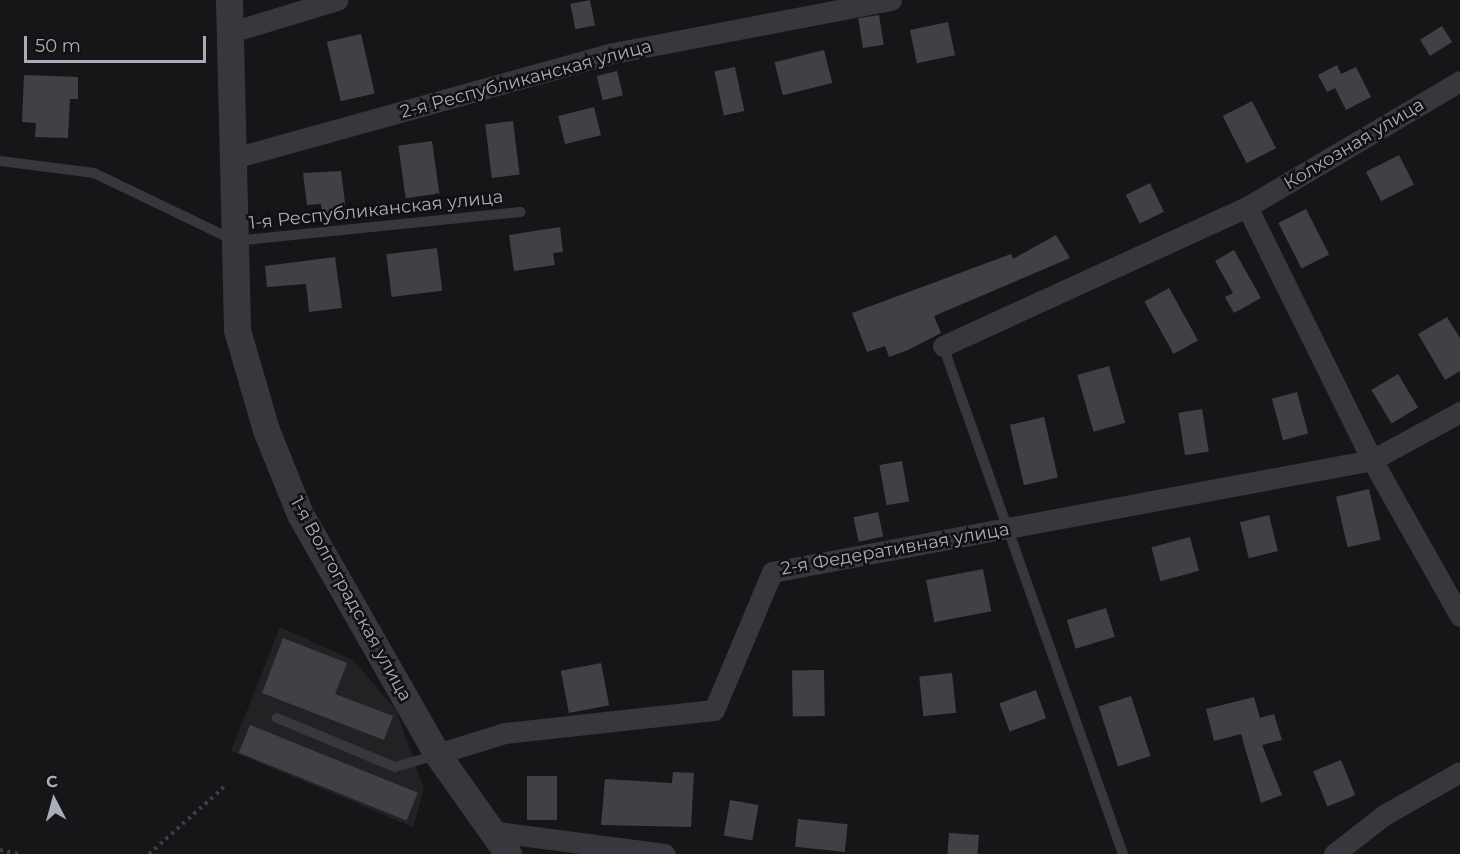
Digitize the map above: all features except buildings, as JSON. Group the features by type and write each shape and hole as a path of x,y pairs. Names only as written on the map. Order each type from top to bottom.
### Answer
{"street":[{"name":"1-я Волгоградская улица","path":"229,0 237,330 266,430 300,514 437,754 508,854"},
{"path":"231,32 337,0"},
{"name":"2-я Республиканская улица","path":"234,158 608,54 891,0"},
{"name":"Колхозная улица","path":"1247,207 1460,81"},
{"path":"944,346 1247,207 1372,460 1460,616"},
{"name":"2-я Федеративная улица","path":"437,754 505,733 714,710 772,572 1372,460 1460,412"},
{"path":"1334,854 1384,815 1460,772"},
{"path":"490,831 664,854"}],"lane":[{"path":"0,161 94,173 235,241"},
{"name":"1-я Республиканская улица","path":"235,241 521,212"},
{"path":"944,346 1005,530 1123,854"},
{"path":"277,718 395,767 437,754"}],"path":[{"path":"149,854 225,786"},
{"path":"0,850 19,854"}],"shaded area":[{"path":"280,627 353,660 396,710 424,789 413,827 231,751"}]}
